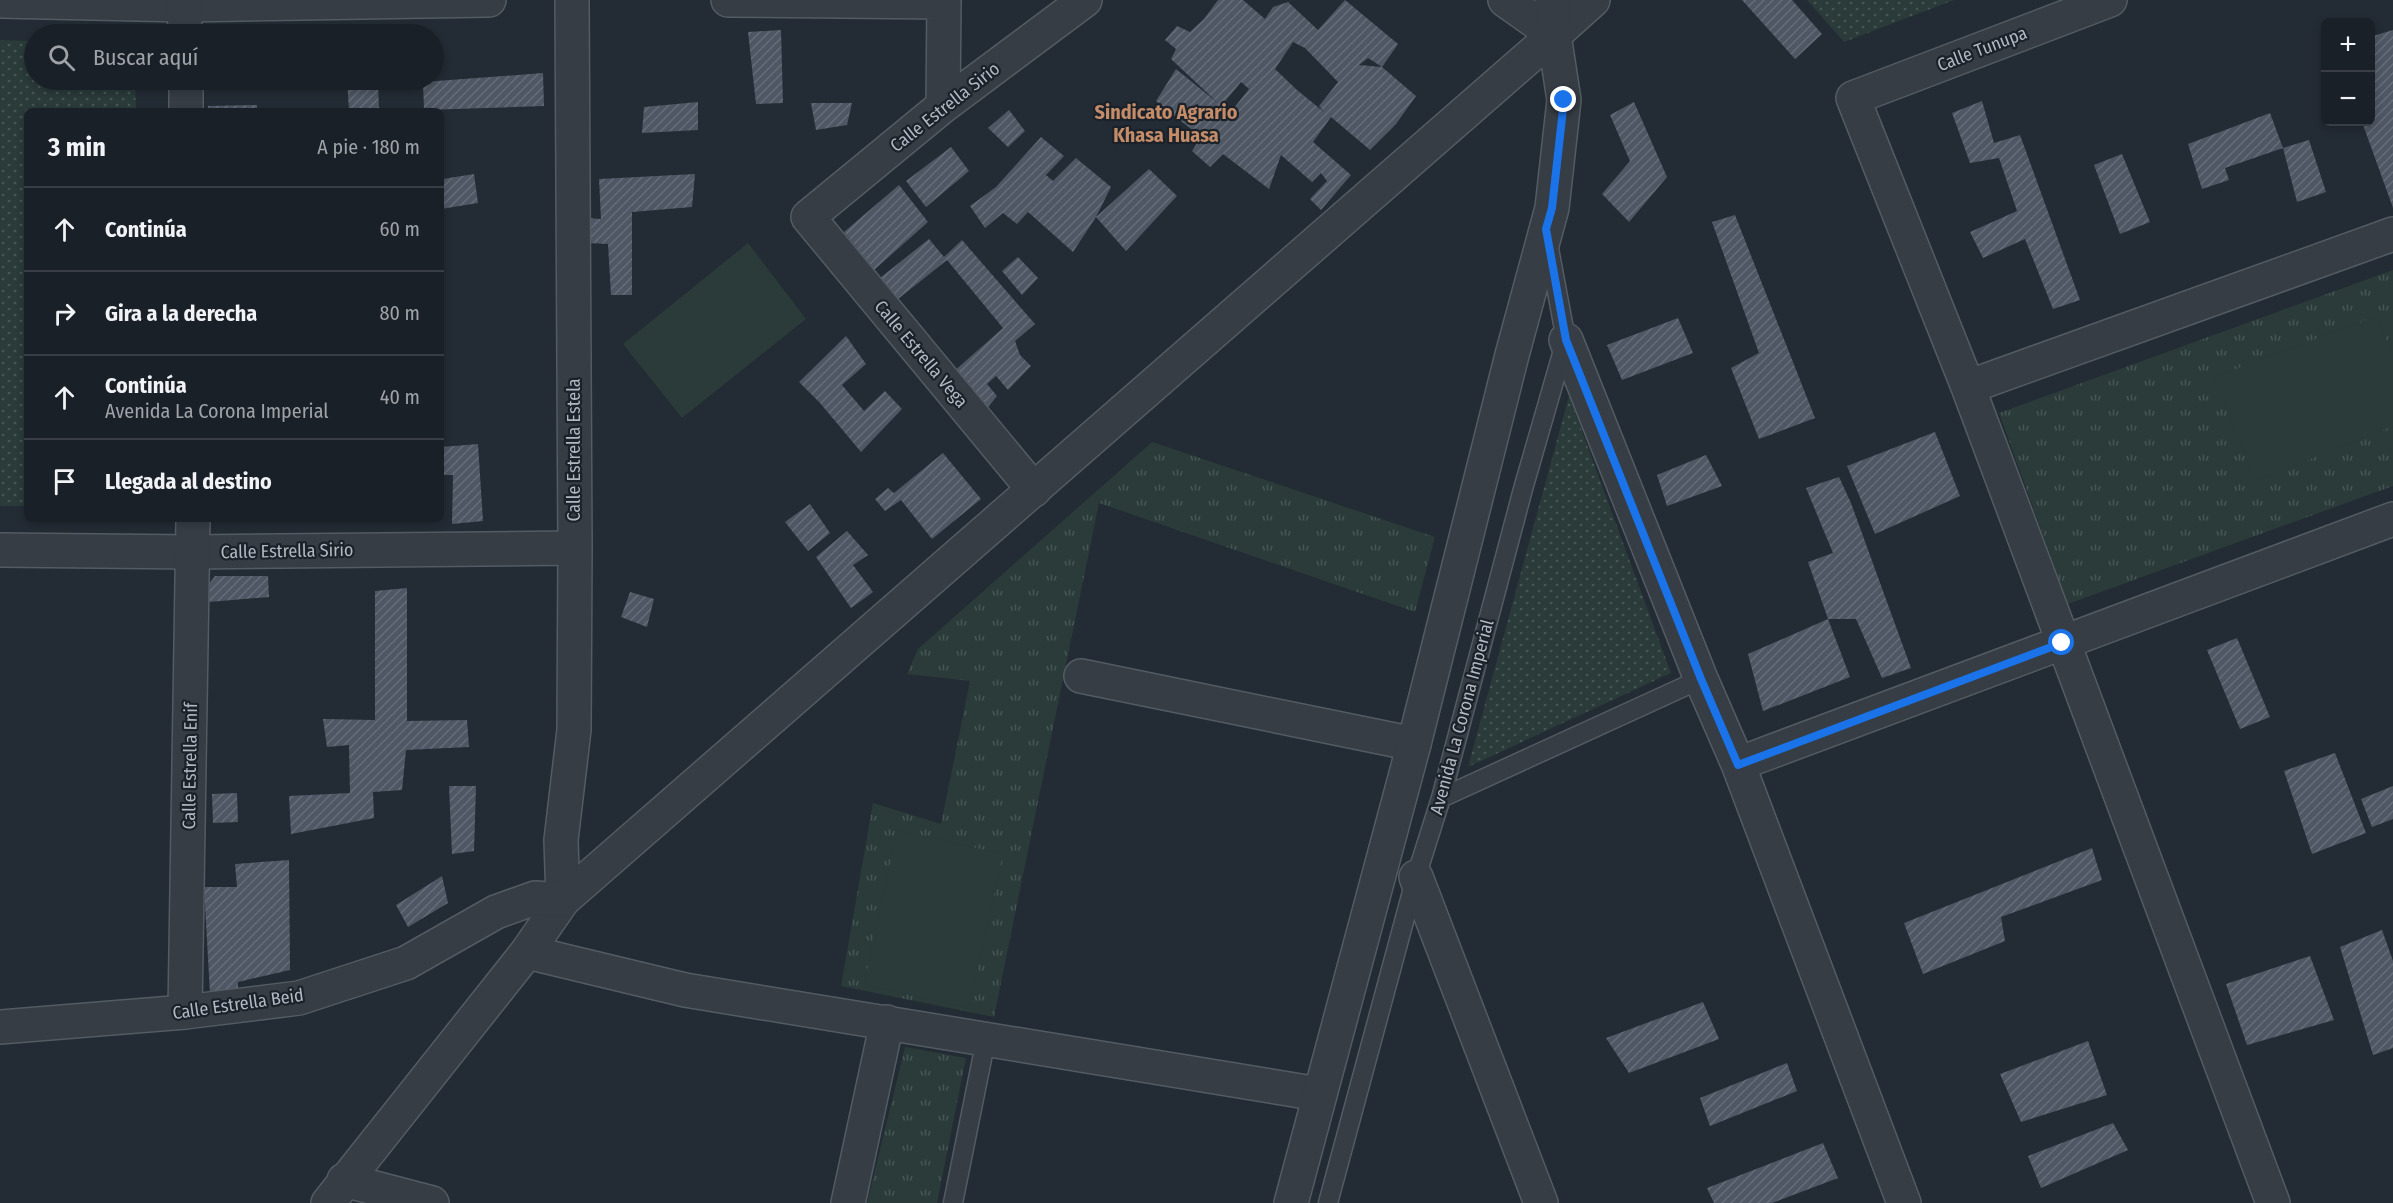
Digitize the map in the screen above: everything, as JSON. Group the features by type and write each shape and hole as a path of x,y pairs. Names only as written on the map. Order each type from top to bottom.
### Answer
{"street":[{"path":"0,1 184,13 489,0"},
{"name":"Calle Estrella Estela","path":"563,900 561,840 574,730 572,0"},
{"path":"728,0 944,1 943,106"},
{"name":"Calle Estrella Sirio","path":"808,217 943,106 1085,0"},
{"path":"1505,0 1554,34"},
{"name":"Avenida La Corona Imperial","path":"1291,1203 1414,744 1552,208 1564,100 1554,34 1552,0"},
{"path":"336,1192 527,952 563,900 1593,0"},
{"name":"Calle Tunupa","path":"1968,387 1853,98 2110,0"},
{"path":"186,90 186,108"},
{"name":"Calle Estrella Vega","path":"808,217 1034,490"},
{"path":"2273,1203 1968,387 2393,234"},
{"path":"1566,340 1701,679 1738,765 1904,1203"},
{"name":"Calle Estrella Enif","path":"185,1012 193,522"},
{"path":"1738,765 2392,522"},
{"name":"Calle Estrella Sirio","path":"0,550 194,552 575,548"},
{"path":"1082,676 1414,744"},
{"path":"1416,877 1541,1203"},
{"name":"Calle Estrella Beid","path":"0,1028 185,1012 299,998 406,963 496,912 535,898 563,900"},
{"path":"527,952 684,990 1319,1094"},
{"path":"848,1203 886,1023"},
{"path":"336,1192 432,1203"}],"lane":[{"name":"Avenida La Corona Imperial","path":"1328,1203 1416,877 1441,798 1523,489 1566,340 1546,229"},
{"path":"1441,798 1701,679"},
{"path":"953,1203 986,1039"}],"green space":[{"path":"1807,0 1954,0 1844,42"},
{"path":"0,40 24,41 24,90 135,90 136,108 24,108 24,506 0,506"},
{"path":"748,243 806,319 682,418 623,344"},
{"path":"2393,270 2393,486 2068,604 1999,413"},
{"path":"2377,316 2393,356 2393,426 2255,481 2214,377"},
{"path":"1569,396 1671,673 1468,767"},
{"path":"1152,442 1435,537 1415,612 1099,503 994,1017 841,986 873,803 941,824 970,681 907,674 918,649"},
{"path":"897,830 1003,854 969,1008 864,985"},
{"path":"905,1047 966,1058 937,1203 867,1203"}],"building":[{"path":"1218,0 1243,0 1265,19 1273,7 1288,2 1318,30 1345,0 1398,44 1382,67 1416,96 1396,124 1370,150 1331,117 1313,142 1351,175 1321,210 1310,199 1327,181 1321,173 1312,182 1281,155 1269,189 1223,154 1210,167 1192,151 1201,137 1156,101 1176,69 1218,103 1171,59 1176,49 1165,40 1177,26 1190,32 1204,19","holes":["1293,42 1305,48 1338,82 1319,106 1324,112 1275,69","1368,58 1382,67 1359,65","1241,82 1249,89 1230,113 1221,106"]},
{"path":"1742,0 1792,0 1822,34 1795,59"},
{"path":"781,30 783,103 756,104 748,32"},
{"path":"2393,30 2393,208 2363,126 2375,126 2375,35"},
{"path":"543,73 544,106 424,108 423,90 444,90 444,80"},
{"path":"348,90 378,90 379,108 349,108"},
{"path":"1982,101 1994,143 2020,135 2080,300 2053,309 2025,239 1983,258 1970,232 2017,211 1999,158 1970,163 1952,113"},
{"path":"698,102 698,130 642,133 644,107"},
{"path":"1634,102 1667,177 1629,222 1602,194 1630,161 1610,115"},
{"path":"811,103 852,103 847,125 816,130"},
{"path":"257,105 257,108 208,108 208,106"},
{"path":"1009,110 1025,131 1008,147 988,128"},
{"path":"2270,113 2283,148 2225,168 2229,180 2202,189 2188,144"},
{"path":"1041,137 1064,156 1046,175 1053,181 1076,158 1111,187 1096,217 1073,252 1028,212 1017,224 1003,213 985,228 970,206 996,187"},
{"path":"2309,140 2326,192 2297,202 2283,148"},
{"path":"951,147 969,171 926,207 906,181"},
{"path":"2122,154 2150,222 2120,234 2094,165"},
{"path":"1149,169 1177,196 1126,251 1096,217"},
{"path":"474,174 478,203 444,209 444,179"},
{"path":"695,174 692,207 632,212 632,295 611,295 608,244 588,243 587,218 601,219 599,179"},
{"path":"899,185 928,222 874,270 844,232"},
{"path":"1735,215 1815,418 1759,439 1731,368 1759,353 1712,222"},
{"path":"929,239 944,257 962,240 1035,324 1015,341 1020,355 1031,366 1008,390 996,376 987,384 997,396 984,412 952,373 1003,328 947,260 893,303 875,282"},
{"path":"1018,257 1038,278 1022,295 1002,271"},
{"path":"1678,318 1693,353 1622,380 1607,345"},
{"path":"846,336 866,364 842,385 864,411 885,391 902,409 861,452 799,382"},
{"path":"1935,432 1960,496 1875,534 1847,466"},
{"path":"478,444 483,521 452,524 453,475 444,475 444,447"},
{"path":"943,453 981,499 932,539 901,500 885,511 875,499 888,488 894,493"},
{"path":"1706,455 1722,486 1667,506 1657,475"},
{"path":"1839,477 1851,503 1911,668 1882,678 1856,619 1828,619 1808,562 1833,553 1806,488"},
{"path":"810,504 830,533 808,551 785,522"},
{"path":"847,531 868,555 853,565 873,592 851,608 816,557"},
{"path":"215,576 268,576 269,597 209,602 209,584"},
{"path":"407,588 407,721 467,720 469,747 406,750 402,790 373,792 374,818 291,834 289,796 350,793 349,745 327,747 323,719 375,720 375,591"},
{"path":"630,592 654,599 647,627 621,617"},
{"path":"1828,619 1850,677 1763,711 1748,654"},
{"path":"2237,638 2270,717 2240,729 2207,650"},
{"path":"2335,753 2366,833 2312,854 2284,771"},
{"path":"449,786 476,786 474,851 452,854"},
{"path":"2393,786 2393,819 2372,827 2361,799"},
{"path":"237,793 238,822 213,823 212,794"},
{"path":"2092,848 2102,880 2001,917 2005,941 1923,974 1904,923"},
{"path":"289,860 290,970 238,982 238,988 210,994 204,887 237,887 235,864"},
{"path":"442,876 448,903 408,927 396,905"},
{"path":"2382,930 2393,961 2393,1048 2373,1055 2340,947"},
{"path":"2310,956 2334,1020 2247,1045 2226,984"},
{"path":"1703,1002 1719,1039 1629,1073 1606,1038"},
{"path":"2088,1041 2107,1095 2021,1122 2000,1074"},
{"path":"1787,1063 1797,1091 1710,1126 1700,1098"},
{"path":"2113,1123 2128,1150 2041,1188 2028,1156"},
{"path":"1823,1143 1838,1178 1772,1203 1714,1203 1707,1188"}],"district":[{"name":"Sindicato Agrario Khasa Huasa","path":"1166,124"}],"route":[{"path":"1564,100 1552,208 1546,229 1566,340 1701,679 1738,765 2062,643"}]}
